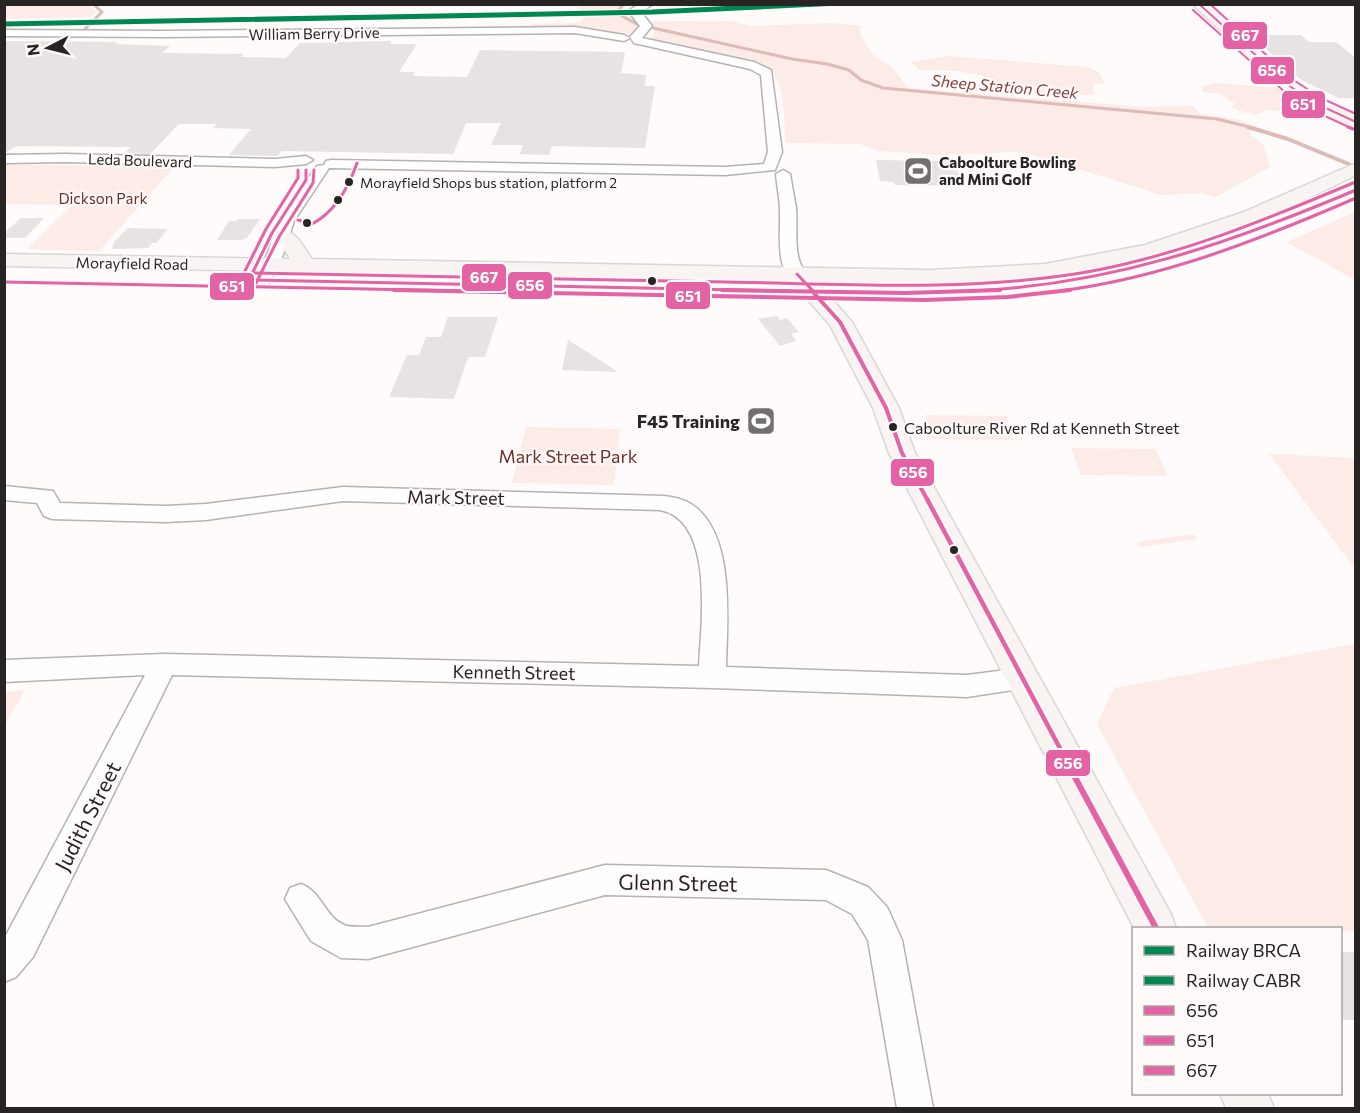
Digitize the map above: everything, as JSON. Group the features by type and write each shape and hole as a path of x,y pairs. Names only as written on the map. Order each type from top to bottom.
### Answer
{"main road":[{"path":"1198,4 1247,50 1298,92 1314,103 1356,122"},
{"path":"1208,4 1296,86 1327,103 1356,113"},
{"name":"Morayfield Road","path":"4,274 259,273 786,280 976,276 1042,272 1096,264 1153,251 1217,231 1352,177"},
{"name":"Morayfield Road","path":"4,260 190,264 259,273 306,266 786,280 813,291 972,292 1047,286 1111,275 1165,262 1215,246 1352,177"},
{"path":"190,264 246,253 274,240 291,241 296,253 306,266"},
{"path":"786,280 828,330 849,364 872,410 895,438"},
{"path":"813,291 836,316 863,363 886,408 895,438 1155,927"}],"street":[{"path":"633,38 643,32 645,26 634,11 648,4"},
{"name":"William Berry Drive","path":"4,33 166,34 574,30 633,38 746,64 765,71 769,77 775,152 780,157 774,171 771,214 786,280"},
{"name":"Leda Boulevard","path":"4,159 65,158 313,166 774,171"},
{"path":"259,273 313,166"},
{"name":"William Berry Drive","path":"774,171 788,209 791,267 786,280"},
{"name":"Mark Street","path":"4,493 45,496 52,511 166,514 206,512 343,494 652,501 669,504 684,510 698,524 710,557 714,575 712,677"},
{"name":"Kenneth Street","path":"4,671 164,664 712,677 967,686 1022,679"},
{"name":"Judith Street","path":"4,965 21,945 164,664"},
{"name":"Glenn Street","path":"301,899 323,930 341,942 368,944 605,880 826,885 845,891 864,903 877,918 885,940 915,1108"}],"green space":[{"path":"580,4 626,5 622,11 639,25 637,31 628,34 582,27 529,28 531,24 580,23 584,17 582,11 577,8"},
{"path":"4,5 87,5 97,12 89,17 5,19"},
{"path":"652,21 731,21 751,26 834,23 862,26 859,32 873,55 892,67 908,88 1143,107 1193,106 1199,113 1245,121 1251,135 1263,144 1270,167 1216,197 1199,193 1162,195 1036,156 1016,152 941,155 878,151 860,144 786,143 781,92 778,82 767,66 655,41 651,39 655,31"},
{"path":"947,56 1088,67 1100,73 1105,84 1093,84 1095,94 1085,95 974,90 985,76 956,71 920,70 910,62"},
{"path":"1215,83 1281,88 1298,103 1288,103 1282,112 1268,110 1255,115 1231,108 1235,104 1221,94 1203,92 1202,87"},
{"name":"Dickson Park","path":"5,164 174,167 99,251 27,249 72,205 5,204"},
{"path":"1355,212 1355,280 1287,242"},
{"path":"925,415 1007,416 1013,440 931,439"},
{"name":"Mark Street Park","path":"526,427 620,429 614,485 512,483"},
{"path":"1071,448 1155,449 1168,476 1081,475"},
{"path":"1269,454 1355,458 1355,569"},
{"path":"1194,534 1197,539 1141,547 1137,542"},
{"path":"1355,644 1355,931 1342,932 1342,927 1207,927 1097,724 1114,688"},
{"path":"25,690 5,725 5,692"}],"building":[{"path":"1250,35 1301,35 1309,42 1336,42 1356,58 1356,98 1339,98 1301,80"},
{"path":"4,41 117,42 114,44 170,46 162,53 244,54 241,57 286,58 300,43 391,41 390,44 417,44 399,72 415,72 413,76 467,77 480,50 625,52 621,73 646,75 645,86 655,86 645,148 552,146 549,155 520,154 523,145 491,145 501,123 466,123 453,154 282,151 278,156 229,155 251,129 213,128 217,124 179,124 150,154 125,153 131,147 17,146 4,153"},
{"name":"Caboolture Bowling and Mini Golf","path":"876,160 955,161 963,186 895,185 894,182 880,181"},
{"path":"21,218 44,218 25,238 4,238 4,233"},
{"path":"260,219 247,238 217,240 229,221"},
{"path":"128,228 168,229 156,243 152,243 148,248 112,249 114,242"},
{"path":"777,316 780,320 787,318 799,332 791,334 796,341 780,346 758,319"},
{"path":"448,317 498,317 485,357 468,357 454,399 389,397 407,355 419,355 426,337 441,337"},
{"path":"568,340 581,348 618,372 562,370"},
{"path":"1342,952 1356,952 1356,1020 1342,1020"}],"waterway":[{"path":"93,4 102,12 95,19"},
{"name":"Sheep Station Creek","path":"623,4 619,10 620,15 639,25"},
{"path":"85,29 90,24"},
{"name":"Sheep Station Creek","path":"653,28 792,59 827,64 849,70 861,80 883,88 1217,119 1254,128"},
{"name":"Sheep Station Creek","path":"1248,127 1288,139 1356,167"}],"rail line":[{"name":"CABR","path":"4,23 652,11 804,4"},
{"name":"BRCA","path":"4,25 653,13 839,4"}],"transit line":[{"name":"656","path":"1199,4 1291,87 1317,104 1356,122"},
{"name":"667","path":"1210,4 1295,81 1321,98 1356,114"},
{"name":"651","path":"1193,10 1286,93 1314,111 1353,129"},
{"name":"667","path":"298,220 312,224 326,214 345,189 357,163"},
{"name":"667","path":"242,277 266,229 298,178 298,170"},
{"name":"656","path":"249,280 272,233 306,180 306,170"},
{"name":"651","path":"256,283 279,237 313,183 314,170"},
{"name":"667","path":"249,273 860,285 993,283 1081,273 1151,258 1253,224 1353,183"},
{"name":"656","path":"249,280 862,293 995,290 1083,280 1153,265 1256,231 1356,190"},
{"name":"651","path":"4,282 896,300 980,299 1063,291 1150,274 1239,246 1356,198"},
{"name":"656","path":"797,274 840,322 886,408 902,453 1155,927"}],"place":[{"name":"Caboolture Bowling and Mini Golf","path":"918,171"},
{"name":"Morayfield Shops bus station, platform 2","path":"349,182"},
{"name":"F45 Training","path":"761,421"},
{"name":"Caboolture River Rd at Kenneth Street","path":"893,427"}]}
